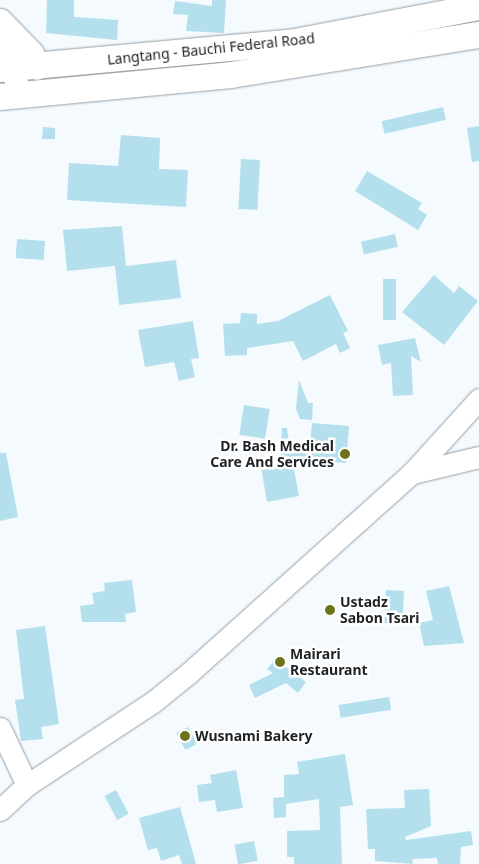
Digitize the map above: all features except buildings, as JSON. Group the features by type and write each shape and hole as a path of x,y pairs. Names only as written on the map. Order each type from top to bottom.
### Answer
{"main road":[{"name":"Langtang - Bauchi Federal Road","path":"4,69 295,42 473,5"},
{"path":"0,22 31,54 37,67"},
{"name":"Langtang - Bauchi Federal Road","path":"12,96 231,75 479,35"}],"street":[{"path":"0,34 4,69 12,96"},
{"path":"0,810 27,785 161,696 412,473 479,399"},
{"path":"412,473 479,457"},
{"path":"0,728 27,785"}],"place":[{"name":"Dr. Bash Medical Care And Services","path":"345,454"},
{"name":"Ustadz Sabon Tsari","path":"330,610"},
{"name":"Mairari Restaurant","path":"280,662"},
{"name":"Wusnami Bakery","path":"185,736"}]}
